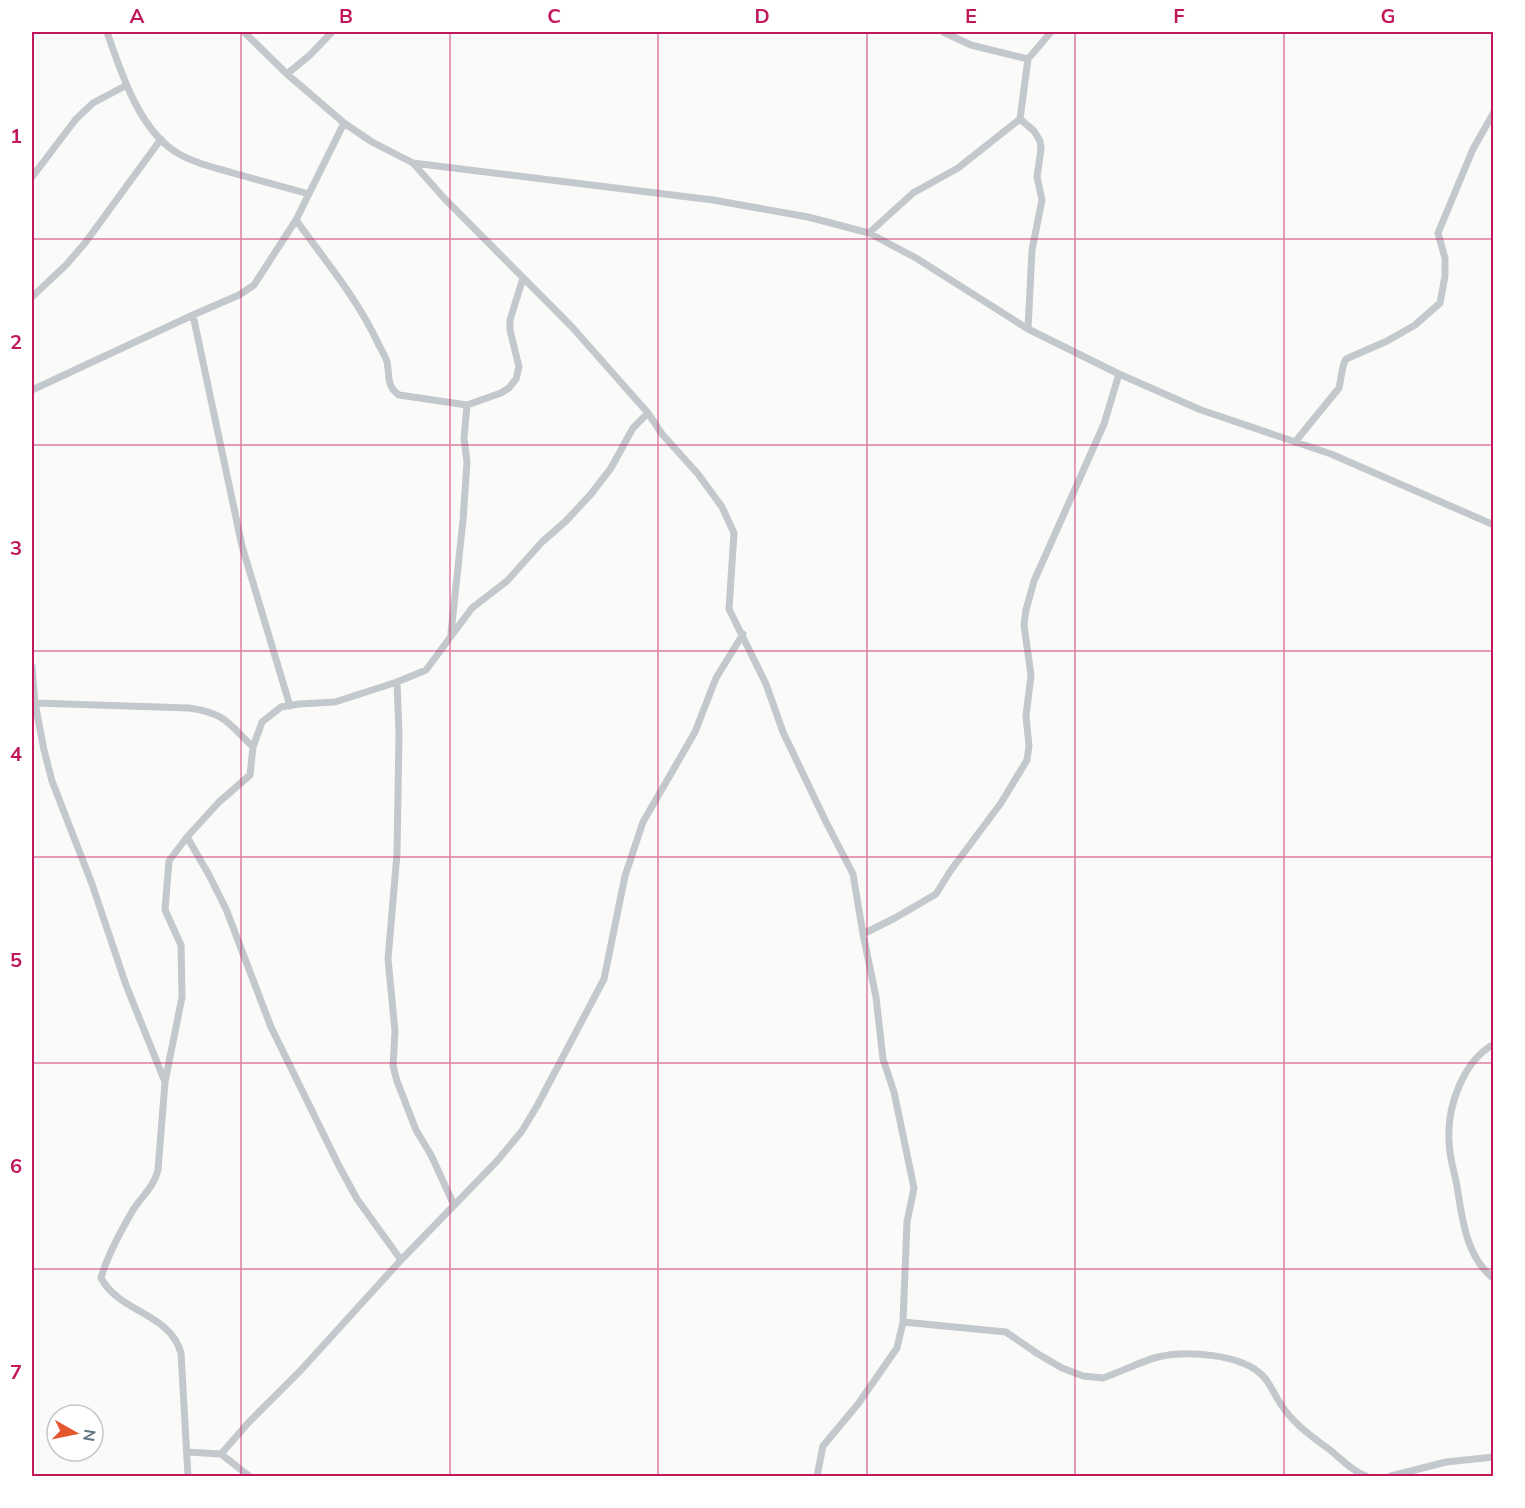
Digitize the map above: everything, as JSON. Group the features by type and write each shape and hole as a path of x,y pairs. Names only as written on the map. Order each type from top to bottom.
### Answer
{"street":[{"path":"107,32 125,86 161,140 179,155 196,162 309,194"},
{"path":"244,32 287,74 344,123 372,142 413,163 713,200 808,217 869,233 916,258 1028,329 1119,374 1201,410 1331,454 1494,525"},
{"path":"287,74 332,32"},
{"path":"943,32 971,45 1028,59"},
{"path":"869,233 913,193 958,168 1020,119 1028,59 1051,32"},
{"path":"32,177 76,119 93,103 125,86"},
{"path":"1295,442 1339,388 1343,362 1346,359 1415,326 1442,300 1445,276 1444,258 1438,233 1473,149 1494,112"},
{"path":"1020,119 1034,131 1040,141 1041,149 1037,177 1042,200 1032,250 1028,329"},
{"path":"32,390 239,296 254,285 296,220 344,123"},
{"path":"32,297 66,265 85,243 161,140"},
{"path":"413,163 444,198 572,327 648,413 662,434 698,474 722,507 734,533 729,609 766,684 783,732 854,874 876,997 883,1059 894,1092 914,1188 907,1222 903,1322 897,1348 858,1404 823,1446 817,1476"},
{"path":"296,220 349,292 372,331 387,362 388,383 399,395 467,405 501,393 516,379 519,367 510,330 510,320 523,278"},
{"path":"193,315 242,546 290,706"},
{"path":"863,934 936,894 1001,803 1027,760 1030,753 1026,716 1031,675 1024,625 1026,610 1034,581 1101,433 1119,374"},
{"path":"450,636 464,508 467,462 464,438 467,405"},
{"path":"188,1476 181,1353 178,1342 168,1330 119,1298 106,1287 101,1278 104,1267 134,1208 155,1182 165,1082 182,997 181,945 165,910 169,861 219,802 250,775 253,747 262,722 281,707 334,702 397,682 426,670 472,608 507,581 542,542 591,494 611,468 629,435 648,413"},
{"path":"221,1454 401,1260 498,1161 522,1131 604,979 625,876 643,822 694,732 716,678 743,634"},
{"path":"32,667 35,703 52,781 92,884 126,985 165,1082"},
{"path":"397,682 399,733 397,854 388,959 395,1031 393,1066 416,1130 431,1155 454,1205"},
{"path":"35,703 189,708 209,711 221,715 253,747"},
{"path":"187,837 226,909 271,1027 339,1166 357,1198 401,1260"},
{"path":"1494,1044 1476,1057 1463,1075 1450,1114 1448,1140 1465,1233 1486,1273 1494,1279"},
{"path":"903,1322 1006,1332 1062,1368 1096,1378 1102,1378 1172,1354 1194,1354 1235,1360 1261,1373 1280,1404 1303,1430 1354,1470 1366,1476"},
{"path":"187,1452 221,1454 249,1476"},
{"path":"1391,1476 1446,1462 1494,1457"}]}
